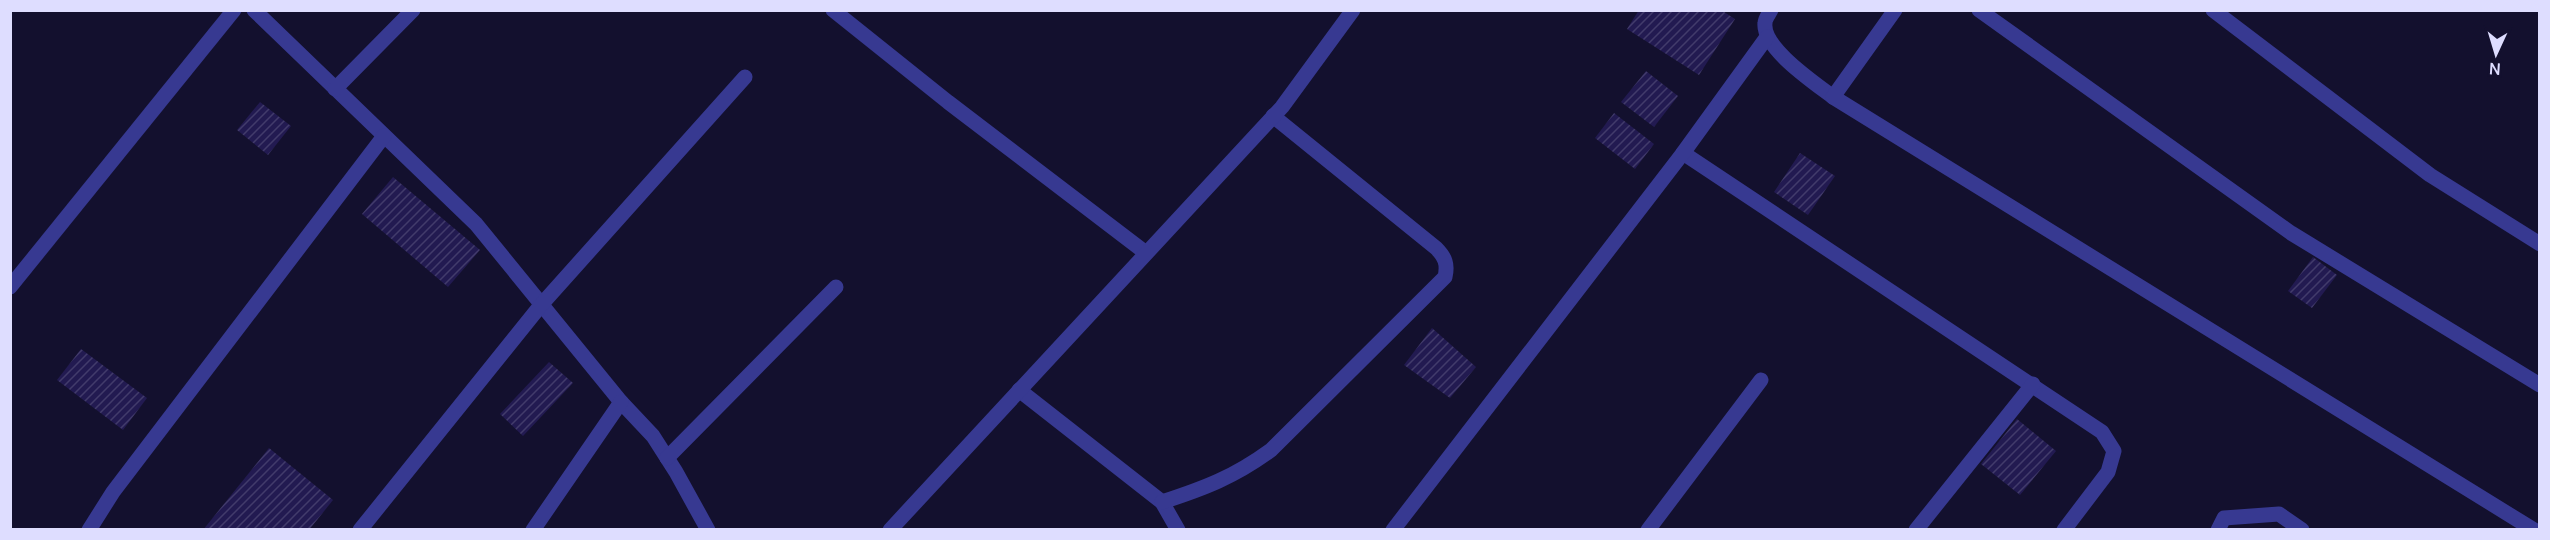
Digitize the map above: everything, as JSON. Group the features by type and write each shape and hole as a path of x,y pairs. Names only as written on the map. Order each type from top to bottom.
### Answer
{"street":[{"path":"10,287 234,10"},
{"path":"254,10 476,224 621,402 653,436 668,458 707,529"},
{"path":"335,89 413,10"},
{"path":"833,10 948,102 1146,253"},
{"path":"890,530 1273,116 1353,10"},
{"path":"1771,10 1765,24 1767,37 1774,48 1833,97 2534,530"},
{"path":"1833,97 1895,10"},
{"path":"1979,10 2291,233 2540,385"},
{"path":"2213,10 2430,175 2540,244"},
{"path":"1393,530 1683,153 1767,37"},
{"path":"360,530 541,305 746,78"},
{"path":"1162,502 1212,486 1243,471 1271,450 1445,277 1447,269 1445,257 1436,248 1273,116"},
{"path":"88,530 121,483 384,136"},
{"path":"1683,153 2102,432 2114,451 2108,472 2064,530"},
{"path":"668,458 836,287"},
{"path":"1648,530 1761,380"},
{"path":"1916,530 2033,384"},
{"path":"1019,390 1162,502 1178,530"},
{"path":"533,530 621,402"},
{"path":"2218,530 2224,519 2279,514 2302,530"}],"building":[{"path":"1639,10 1721,10 1735,19 1699,75 1627,29"},
{"path":"1646,71 1678,96 1654,127 1621,102"},
{"path":"260,102 291,126 268,155 237,130"},
{"path":"1614,113 1654,144 1635,169 1595,138"},
{"path":"1800,153 1835,176 1808,215 1774,192"},
{"path":"393,177 480,250 448,287 362,214"},
{"path":"2313,257 2337,275 2312,308 2288,291"},
{"path":"1432,328 1476,367 1450,398 1404,365"},
{"path":"81,349 147,398 123,430 57,380"},
{"path":"549,362 573,383 523,436 500,414"},
{"path":"2017,419 2056,451 2020,495 1981,464"},
{"path":"269,448 333,500 309,530 203,530"}]}
